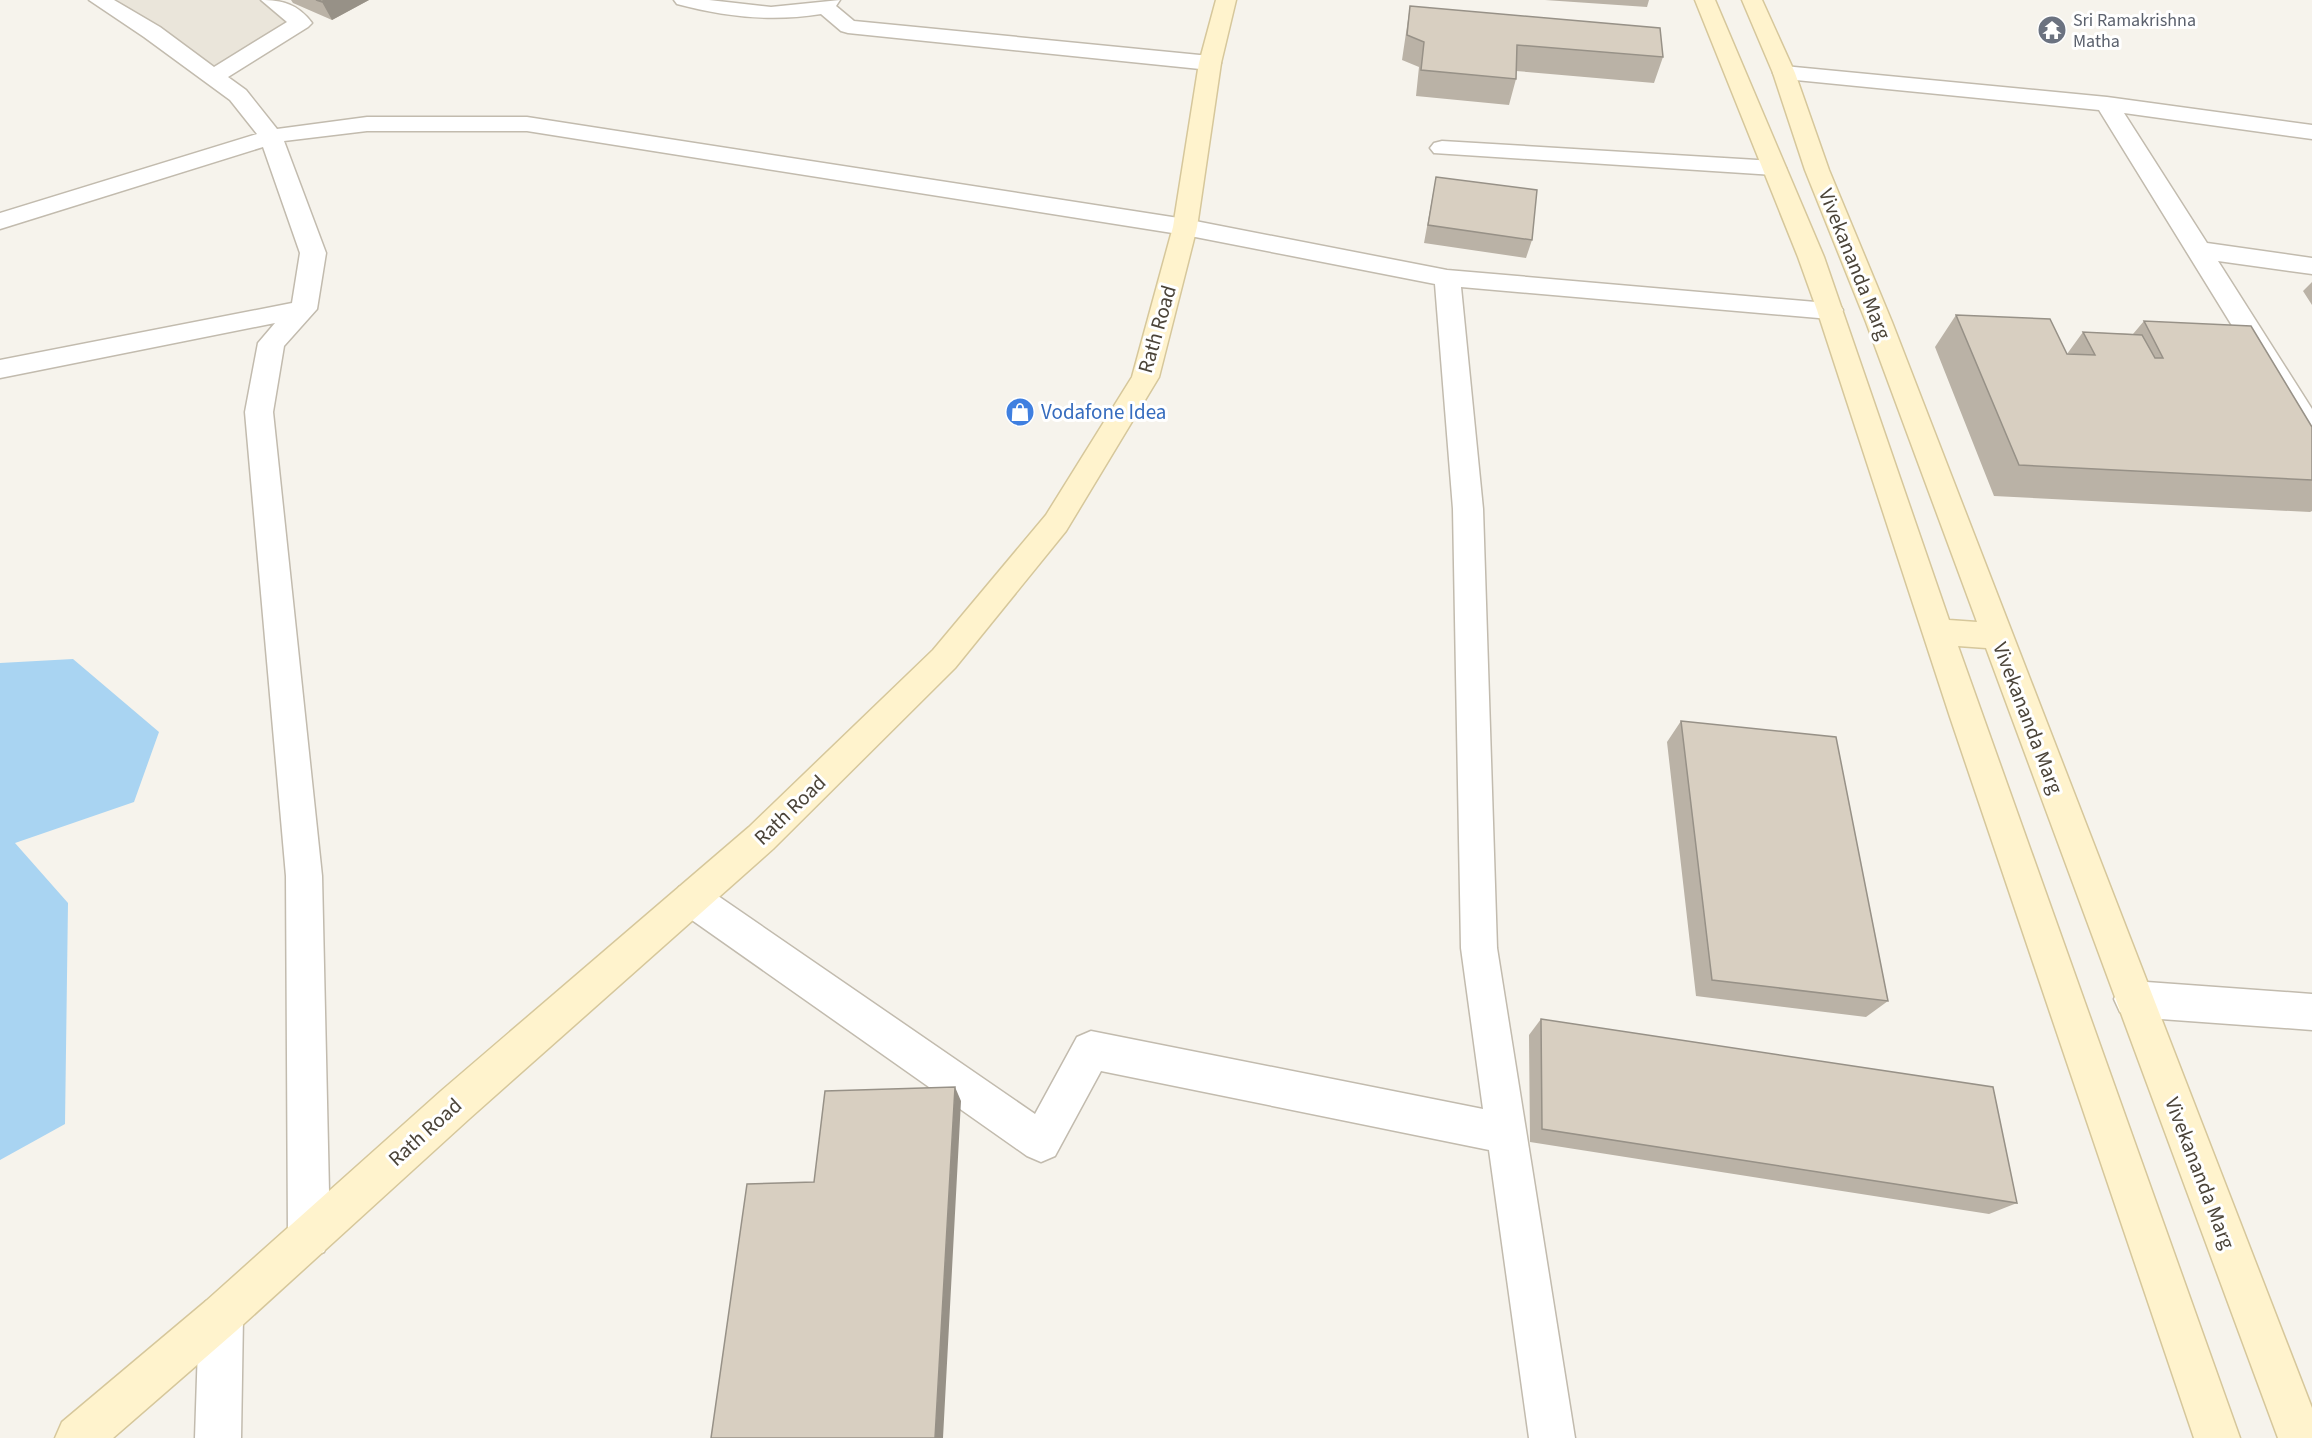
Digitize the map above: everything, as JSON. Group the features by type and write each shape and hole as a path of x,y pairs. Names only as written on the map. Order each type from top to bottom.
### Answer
{"main road":[{"name":"Rath Road","path":"78,1438 221,1316 455,1105 761,838 944,659 1056,524 1145,377 1185,227 1210,63 1226,0"},
{"name":"Vivekananda Marg","path":"1705,0 1830,310 1938,632 2217,1438"},
{"name":"Vivekananda Marg","path":"1752,0 1784,73 1817,170 1879,322 2133,999 2301,1438"},
{"path":"1938,632 1997,636"}],"street":[{"path":"99,0 152,32 238,95 271,137 313,253 304,309 271,343 259,412 304,876 309,1237"},
{"path":"213,77 301,23 271,0"},
{"path":"684,0 728,12 791,13 827,4 848,27 1210,63"},
{"path":"1784,73 2107,104 2312,132"},
{"path":"2107,104 2312,432"},
{"path":"0,221 271,137 312,128 420,123 527,124 1185,227 1447,278 1830,310"},
{"path":"1442,148 1774,168"},
{"path":"2199,250 2312,266"},
{"path":"1447,278 1468,508 1479,948 1552,1438"},
{"path":"0,369 304,309"},
{"path":"692,899 1041,1142 1091,1050 1507,1134"},
{"path":"2133,999 2312,1012"},
{"path":"218,1438 221,1316"}],"shaded area":[{"path":"117,0 262,0 293,24 219,69"}],"water":[{"path":"73,659 159,732 134,802 15,843 68,903 65,1124 0,1160 0,663"}],"building":[{"path":"1410,6 1660,28 1663,57 1517,45 1516,79 1421,70 1424,42 1407,35"},
{"path":"1436,177 1537,190 1532,240 1428,225"},
{"path":"1956,315 2050,319 2067,354 2095,355 2083,332 2142,335 2155,358 2163,358 2144,321 2251,326 2312,427 2312,480 2019,465"},
{"path":"1681,721 1836,737 1888,1001 1712,980"},
{"path":"1541,1019 1993,1087 2017,1203 1542,1129"},
{"path":"955,1087 935,1438 711,1438 747,1184 814,1182 825,1091"}],"place":[{"name":"Sri Ramakrishna Matha","path":"2052,30"},
{"name":"Vodafone Idea","path":"1020,412"}]}
